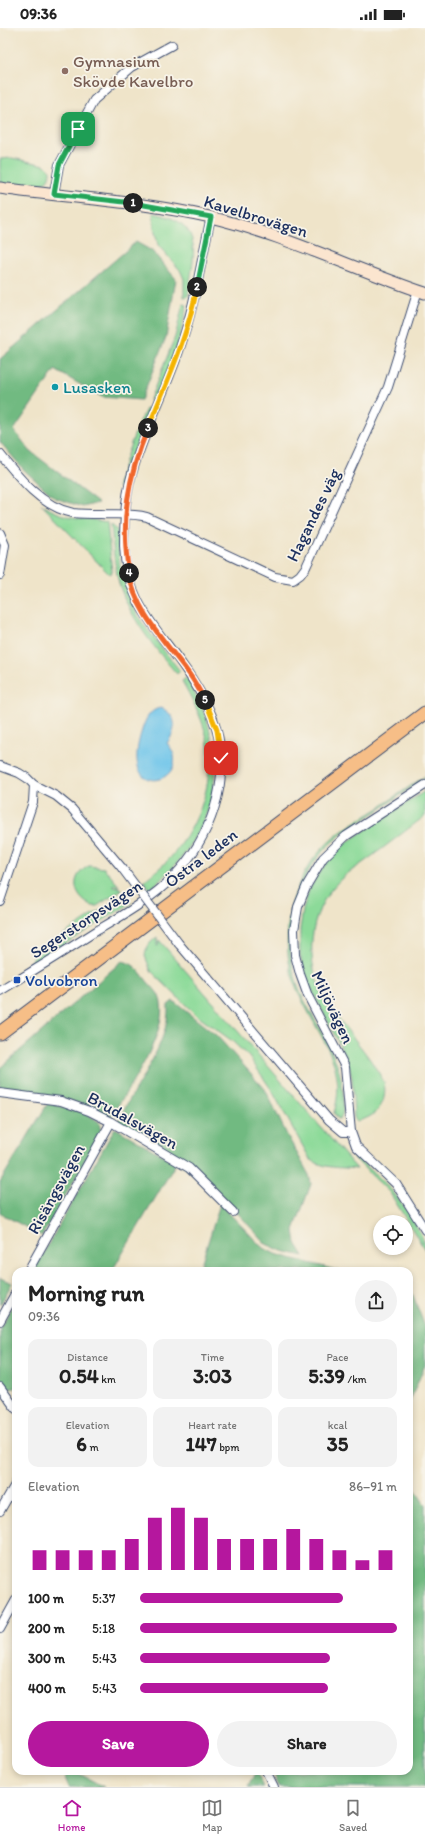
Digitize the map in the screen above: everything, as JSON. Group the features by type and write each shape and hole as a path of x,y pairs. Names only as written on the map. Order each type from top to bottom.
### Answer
{"highway":[{"name":"Östra leden","path":"0,1033 425,713"}],"main road":[{"name":"Kavelbrovägen","path":"0,188 131,202 211,217 254,230 421,292"}],"street":[{"path":"54,194 59,165 94,100 132,67 172,45"},
{"name":"Segerstorpsvägen","path":"0,991 126,913 173,878 194,852 205,831 220,787 221,758 217,730 207,703 191,676 148,620 131,585 124,548 130,479 141,445 171,372 190,316 211,217"},
{"name":"Hagandes väg","path":"0,454 26,484 44,500 57,508 74,513 134,514 147,517 275,577 293,580 300,575 312,554 388,387 421,292"},
{"path":"0,533 4,544 0,575"},
{"path":"0,766 27,778 34,786 56,796 72,809 122,868 179,944 329,1120 343,1132 351,1132 356,1146 396,1184 425,1230"},
{"name":"Miljövägen","path":"351,1132 345,1067 308,996 295,956 294,930 298,907 307,885 323,858 346,836 425,785"},
{"path":"0,901 33,802 34,786"},
{"name":"Brudalsvägen","path":"0,1093 61,1101 89,1110 189,1168 233,1212"},
{"name":"Risängsvägen","path":"30,1267 111,1122"},
{"path":"0,1321 12,1299"},
{"path":"0,1387 12,1404"},
{"path":"0,1511 12,1490"},
{"path":"0,1629 12,1607"},
{"path":"268,1775 274,1787"}],"green space":[{"path":"12,158 45,165 50,170 49,177 45,182 39,185 31,186 0,183 0,159"},
{"path":"153,213 170,218 182,224 189,233 193,242 192,267 188,296 184,297 184,279 180,270 158,245 154,228"},
{"path":"136,242 152,251 176,279 166,337 141,400 102,397 55,370 14,430 30,451 98,503 83,507 55,498 24,470 0,442 0,359"},
{"path":"183,304 187,305 173,357 163,383 149,402 175,337"},
{"path":"146,409 150,410 126,469 122,488 118,487 130,446"},
{"path":"41,504 65,515 107,522 112,572 109,574"},
{"path":"111,524 117,530 120,566 132,605 143,624 180,671 177,674 143,631 129,608 119,583"},
{"path":"186,678 201,707 211,735 215,764 213,791 205,817 192,843 174,867 150,889 144,881 171,857 190,830 204,799 207,783 209,750 206,734 199,714 182,681"},
{"path":"425,776 425,778 334,840 322,852 310,868 301,886 295,904 291,923 290,943 296,982 329,1046 338,1069 343,1094 343,1110 341,1118 338,1119 334,1113 338,1086 334,1064 325,1042 301,998 292,975 287,942 288,925 295,893 302,877 311,863 327,844 348,827"},
{"path":"425,791 425,816 341,879 328,894 320,908 315,923 312,939 312,955 314,971 319,986 326,1000 371,1061 384,1082 384,1096 379,1108 370,1116 356,1121 354,1117 352,1078 347,1059 306,979 300,955 300,929 303,910 309,890 318,874 332,856 344,844"},
{"path":"89,866 104,868 119,886 114,885 114,887 120,888 121,890 97,906 92,906 86,902 77,892 76,881 78,875"},
{"path":"124,895 131,903 26,968 37,952"},
{"path":"157,937 157,946 159,940 357,1169 326,1166 310,1159 271,1089 249,1057 231,1040 196,1015 151,971 145,956 146,950 150,943"},
{"path":"122,961 127,962 137,968 159,996 162,1009 160,1025 146,1058 137,1076 110,1118 81,1104 50,1096 0,1087 0,1068"},
{"path":"173,1001 217,1036 265,1089 287,1135 309,1175 311,1184 294,1230 296,1243 304,1256 282,1251 266,1244 213,1186 118,1122 157,1050 167,1020 168,1005"},
{"path":"48,1103 86,1113 99,1122 101,1133 42,1236 0,1213 0,1182"},
{"path":"115,1128 176,1163 114,1267 35,1267"},
{"path":"349,1153 369,1168 393,1192 409,1215 404,1215 390,1193"},
{"path":"220,1204 262,1247 275,1254 325,1267 200,1267"},
{"path":"413,1221 423,1239 425,1250 413,1230"},
{"path":"0,1278 12,1283 0,1305"},
{"path":"413,1296 425,1327 425,1365 413,1394"},
{"path":"12,1307 12,1388 7,1389 0,1379 0,1328"},
{"path":"413,1486 425,1505 425,1787 279,1787 274,1775 413,1775"},
{"path":"64,1775 82,1775 104,1787 69,1787"},
{"path":"254,1775 258,1775 264,1787 248,1787"}],"water":[{"path":"161,708 167,711 173,719 173,733 167,743 174,756 173,767 166,776 157,780 147,778 139,770 137,755 142,730 146,719 154,710"}],"place":[{"name":"Gymnasium Skövde Kavelbro","path":"65,71"},
{"name":"Lusasken","path":"55,387"},
{"name":"Volvobron","path":"17,980"}],"route":[{"path":"78,129 59,165 54,194 131,202 211,217 194,304 189,322 171,372 141,445 130,479 124,548 131,585 148,620 191,676 207,703 217,730 221,758"}]}
